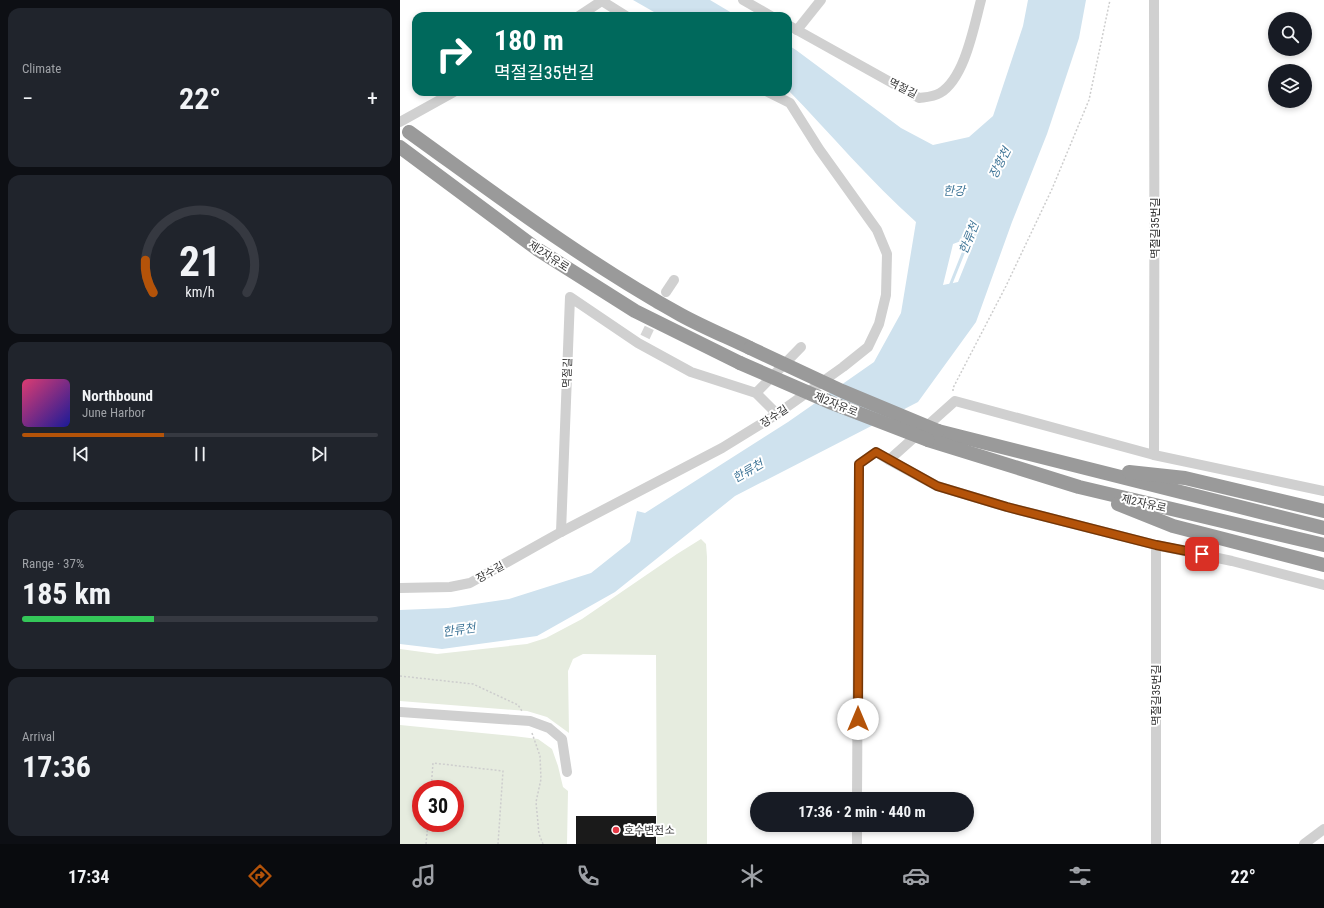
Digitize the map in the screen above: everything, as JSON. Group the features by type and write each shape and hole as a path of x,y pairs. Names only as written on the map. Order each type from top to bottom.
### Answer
{"highway":[{"name":"제2자유로","path":"404,127 534,222 610,272 682,315 842,390 933,436"},
{"name":"제2자유로","path":"400,147 537,249 635,311 740,363 832,403 933,436 1079,488 1324,545"},
{"path":"933,436 1079,467 1324,528"},
{"path":"1079,467 1185,478 1324,511"},
{"path":"1079,488 1172,526 1324,565"}],"street":[{"path":"585,12 603,0 620,12"},
{"path":"743,0 764,12"},
{"path":"797,30 821,0"},
{"name":"멱절길","path":"792,27 919,98 930,97 940,93 956,76 965,56 981,0"},
{"name":"멱절길35번길","path":"1154,0 1154,455"},
{"path":"404,127 448,96"},
{"name":"장수길","path":"400,588 450,587 470,583 561,532 722,448 777,414 868,347 880,324 886,295 887,254 877,230 819,150 790,103 776,96"},
{"path":"666,292 674,280"},
{"name":"멱절길","path":"561,532 570,297 642,340 691,372 756,393"},
{"path":"777,414 756,393 801,347"},
{"path":"889,460 955,401 1154,455 1324,491"},
{"path":"857,792 859,464 876,452 937,486 1007,507 1156,545 1232,561 1324,585"},
{"name":"멱절길35번길","path":"1156,545 1156,844"},
{"path":"400,712 530,721 549,728 562,739 567,772"},
{"path":"1304,844 1324,829"},
{"path":"857,832 857,844"}],"path":[{"path":"955,401 953,388 1006,286 1052,189 1089,100 1110,0"},
{"path":"400,676 473,684 518,705 523,714"},
{"path":"532,734 540,756 540,779 536,802 539,834 543,844"},
{"path":"432,780 433,763 503,771 498,844"},
{"path":"426,844 427,832"}],"shaded area":[{"path":"701,539 706,544 707,557 707,844 657,844 656,655 583,654 573,659 568,671 569,733 547,717 527,711 400,701 400,649 437,654 527,644 546,638 582,619"},
{"path":"400,725 538,739 552,749 563,787 568,791 567,844 400,844"}],"water":[{"path":"633,0 710,0 730,12 654,12"},
{"path":"1028,0 1086,0 1079,38 1047,134 1012,222 976,322 918,402 735,496 615,592 537,636 442,649 400,644 400,610 448,608 509,599 591,573 630,542 637,511 645,513 788,422 874,362 901,313 916,222 867,174 792,94 792,48 901,128 933,145 969,137 993,116 1023,26","holes":["977,235 958,282 943,285 953,244"]}],"building":[{"name":"호수변전소","path":"576,816 656,816 656,844 576,844"}],"waterway":[{"name":"한류천","path":"950,286 970,236"}],"tunnel":[{"path":"645,337 664,297"}],"place":[{"name":"호수변전소","path":"616,830"}],"route":[{"path":"858,719 859,464 876,452 937,486 1007,507 1156,545 1202,554"}],"water label":[{"name":"장항천","path":"1000,163"},
{"name":"한강","path":"954,191"}]}
